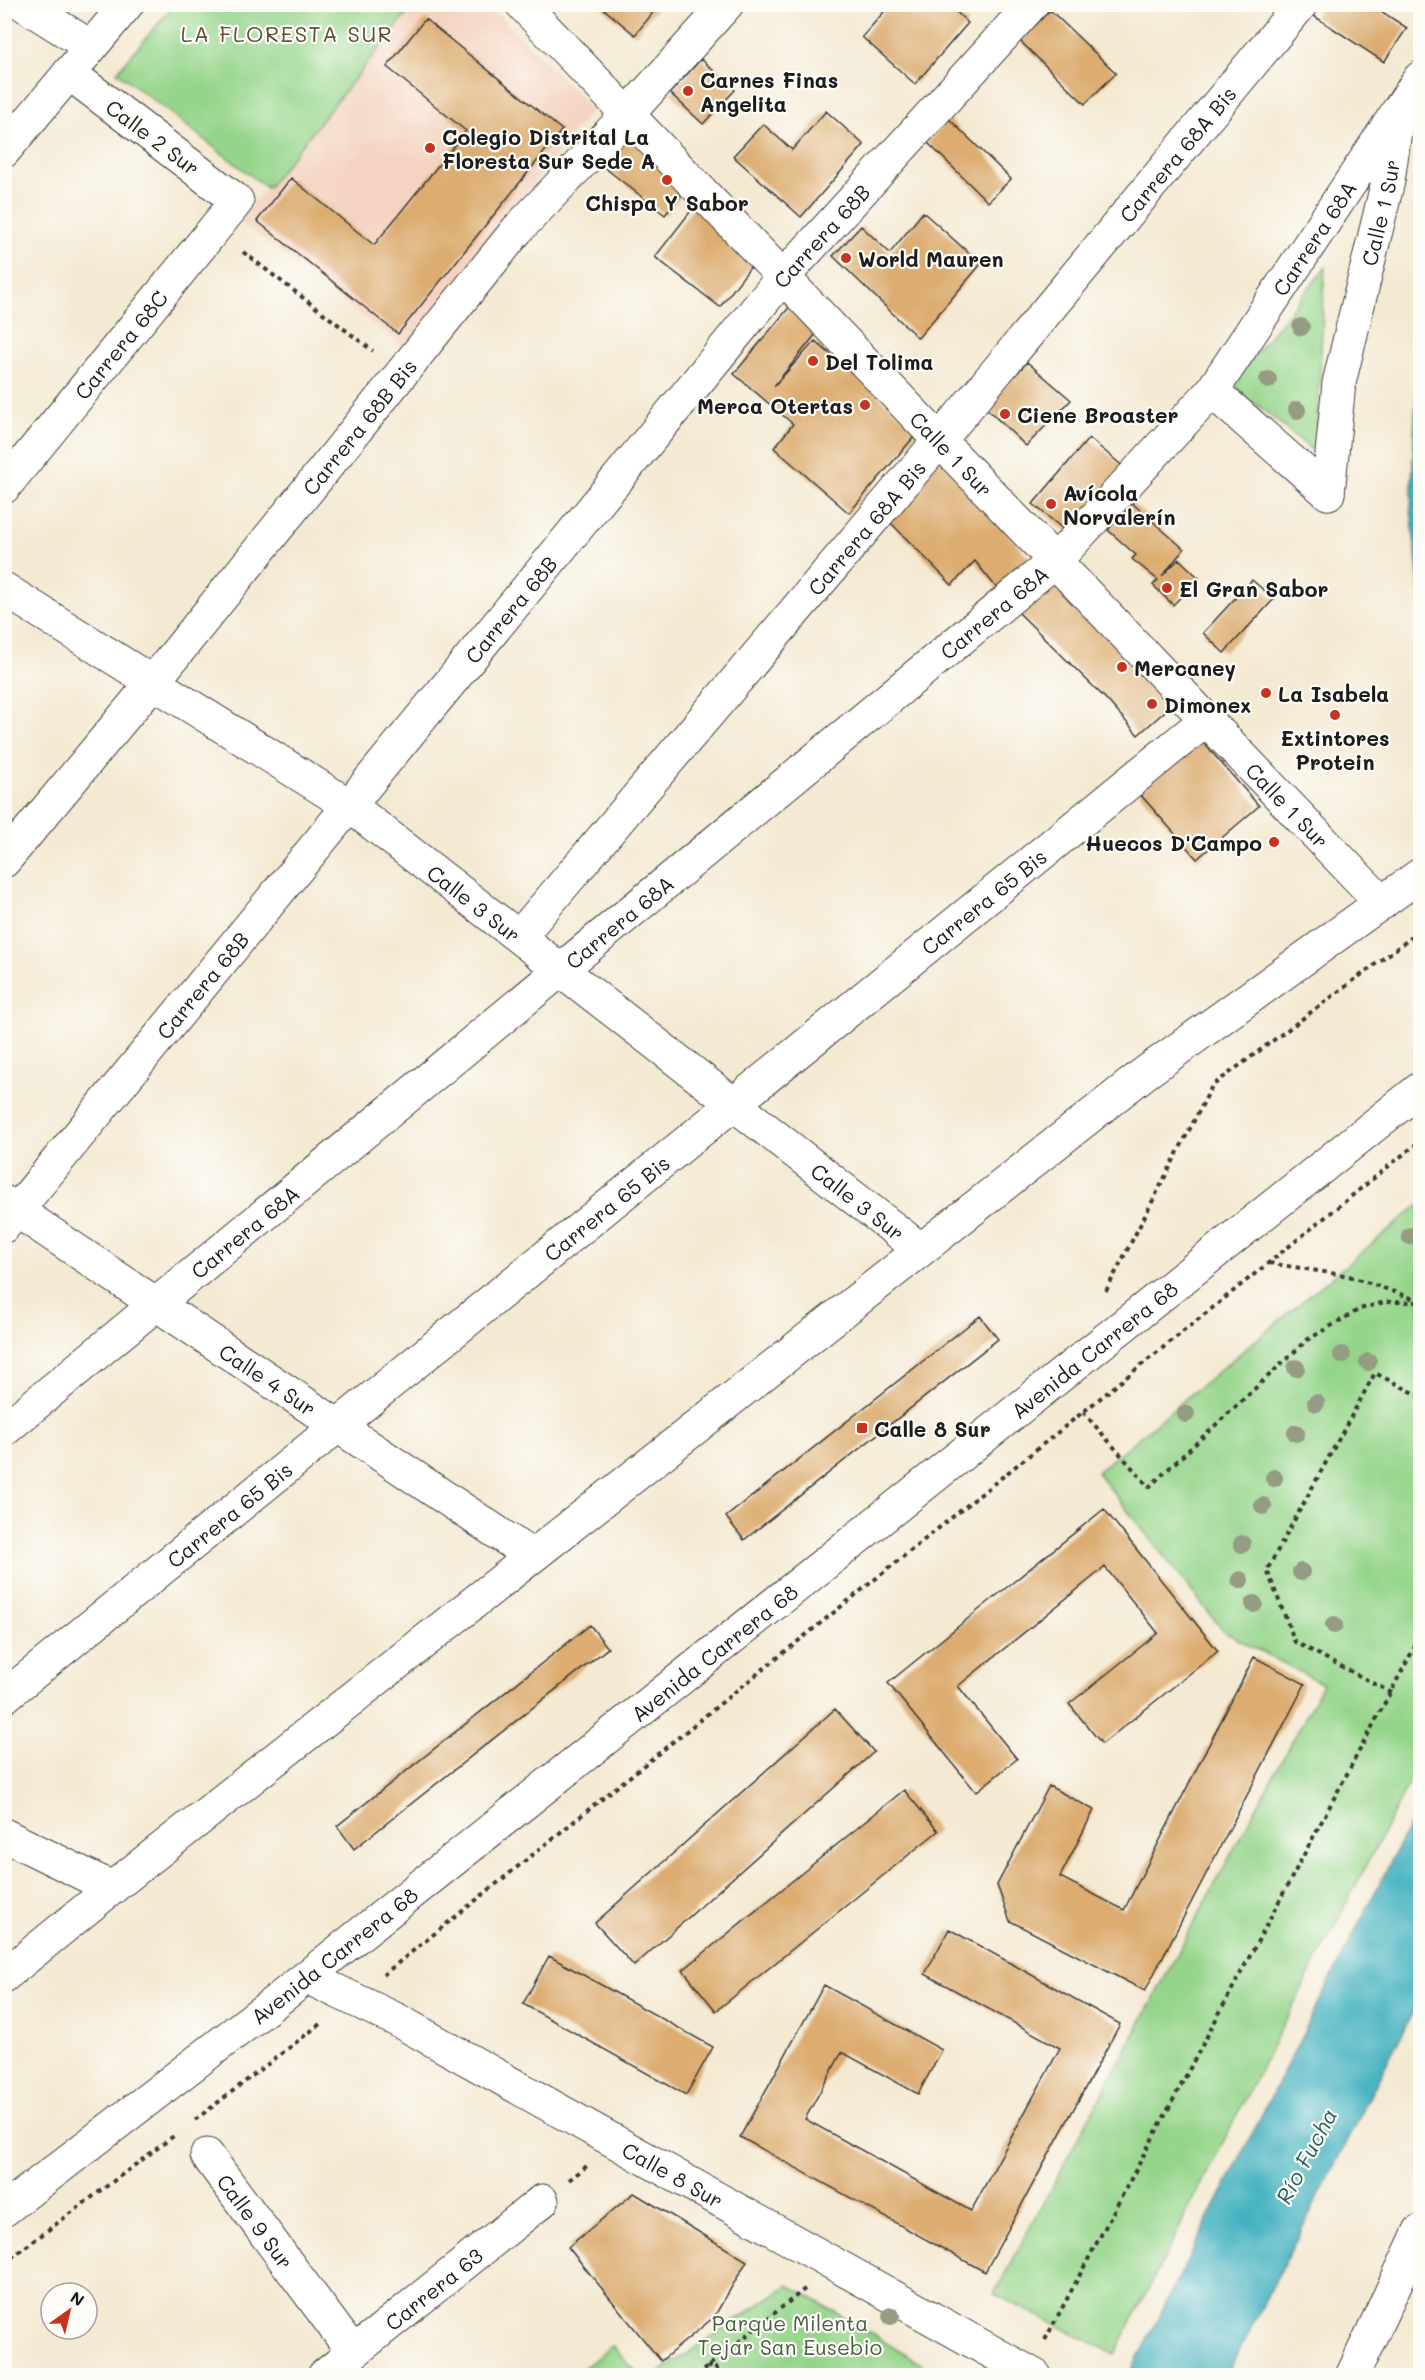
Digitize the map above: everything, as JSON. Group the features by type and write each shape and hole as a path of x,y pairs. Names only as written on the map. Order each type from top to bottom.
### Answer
{"street":[{"path":"23,4 91,47"},
{"path":"4,151 127,4"},
{"name":"Calle 1 Sur","path":"522,4 1382,903"},
{"name":"Carrera 68B Bis","path":"4,861 153,682 517,230 627,115 727,4"},
{"name":"Carrera 68B","path":"9,1213 350,806 783,277 1032,4"},
{"name":"Carrera 68A Bis","path":"519,938 939,441 1301,4"},
{"name":"Calle 2 Sur","path":"69,74 237,201"},
{"name":"Calle 1 Sur","path":"1212,391 1328,493 1339,383 1388,181 1397,116 1420,78"},
{"name":"Carrera 68A","path":"4,1430 1054,561 1212,391 1397,116"},
{"name":"Carrera 68C","path":"4,487 237,201"},
{"name":"Calle 3 Sur","path":"4,589 350,806 920,1249"},
{"name":"Carrera 65 Bis","path":"4,1697 1206,720"},
{"path":"4,1976 112,1887 1145,1073 1420,875"},
{"name":"Avenida Carrera 68","path":"4,2210 307,1977 1420,1089"},
{"name":"Calle 4 Sur","path":"9,1213 157,1305 532,1556"},
{"path":"4,1835 112,1887"},
{"name":"Calle 8 Sur","path":"307,1977 397,2020 1032,2374"},
{"name":"Calle 9 Sur","path":"207,2155 353,2352"},
{"name":"Carrera 63","path":"324,2376 542,2201"},
{"path":"1352,2376 1420,2231"}],"path":[{"path":"214,229 402,374"},
{"path":"1105,1294 1212,1086 1420,931"},
{"path":"395,1965 1420,1141"},
{"path":"1269,1263 1349,1276 1420,1302"},
{"path":"1083,1412 1149,1487 1307,1340 1360,1309 1385,1302 1420,1302"},
{"path":"1392,1693 1295,1642 1267,1570 1375,1373 1420,1396"},
{"path":"1032,2374 1420,1637"},
{"path":"4,2263 309,2032"},
{"name":"Calle 9 Sur","path":"186,2127 207,2155"},
{"path":"542,2201 616,2142"},
{"path":"696,2376 801,2292 833,2263"},
{"path":"703,2376 710,2365"},
{"path":"710,2365 729,2376"}],"shaded area":[{"name":"Colegio Distrital La Floresta Sur Sede A","path":"414,5 489,5 592,109 404,348 238,220 267,188"}],"green space":[{"path":"175,4 414,5 267,188 117,72"},
{"path":"1325,268 1316,453 1231,384"},
{"path":"1420,1204 1420,1762 1115,2354 994,2294 1323,1684 1224,1632 1097,1472"},
{"name":"Parque Milenta Tejar San Eusebio","path":"788,2285 802,2292 939,2375 655,2375"},
{"name":"Parque Milenta Tejar San Eusebio","path":"612,2346 639,2375 575,2375"}],"water":[{"path":"1420,361 1420,592 1411,509 1417,375"},
{"name":"Río Fucha","path":"1420,1804 1420,1998 1227,2375 1129,2375"}],"building":[{"path":"598,4 660,4 635,35"},
{"path":"891,4 948,4 968,23 915,84 862,37"},
{"path":"1322,4 1370,4 1407,28 1384,62 1314,16"},
{"path":"1050,10 1116,73 1085,104 1020,41"},
{"path":"425,19 562,130 398,334 257,221 291,178 374,245 466,131 387,67"},
{"path":"701,59 735,90 703,124 670,93"},
{"path":"826,111 864,145 801,217 733,156 763,124 792,150"},
{"path":"949,119 1011,179 988,202 927,142"},
{"path":"625,134 688,186 665,215 600,164"},
{"path":"694,207 758,257 720,307 655,257"},
{"path":"923,212 981,264 918,338 833,256 861,226 890,253"},
{"path":"791,305 820,329 774,386 815,341 919,431 849,513 774,448 793,424 734,374"},
{"path":"1027,362 1071,400 1026,446 986,408"},
{"path":"1089,438 1125,468 1069,534 1033,504"},
{"path":"938,457 983,503 1033,563 999,591 975,561 952,585 887,519"},
{"path":"1132,503 1184,549 1162,576 1179,559 1199,578 1173,605 1153,585 1158,580 1132,559 1136,555 1108,530"},
{"path":"1050,576 1171,706 1138,735 1106,699 1015,609"},
{"path":"1252,580 1274,599 1224,653 1203,633"},
{"path":"1201,740 1259,806 1197,859 1139,793"},
{"name":"Calle 8 Sur","path":"980,1316 998,1339 744,1540 726,1517"},
{"path":"1104,1509 1218,1651 1102,1744 1069,1704 1158,1633 1105,1567 958,1686 1017,1759 976,1792 888,1683"},
{"path":"590,1625 608,1648 354,1849 337,1826"},
{"path":"1254,1657 1305,1684 1145,1991 1010,1921 997,1885 1049,1786 1094,1810 1060,1877 1124,1910"},
{"path":"835,1709 874,1752 634,1966 595,1923"},
{"path":"904,1790 938,1831 716,2011 683,1970"},
{"path":"949,1929 1120,2024 985,2272 740,2137 824,1985 942,2050 918,2094 842,2052 805,2119 971,2211 1060,2048 925,1974"},
{"path":"549,1956 713,2047 686,2095 523,2004"},
{"path":"634,2193 747,2261 714,2317 661,2361 568,2247"}],"place":[{"name":"Carnes Finas Angelita","path":"688,91"},
{"name":"Colegio Distrital La Floresta Sur Sede A","path":"430,148"},
{"name":"Chispa Y Sabor","path":"667,180"},
{"name":"World Mauren","path":"846,258"},
{"name":"Del Tolima","path":"813,361"},
{"name":"Merca Otertas","path":"865,405"},
{"name":"Ciene Broaster","path":"1005,414"},
{"name":"Avícola Norvalerín","path":"1051,504"},
{"name":"El Gran Sabor","path":"1167,588"},
{"name":"Mercaney","path":"1122,667"},
{"name":"La Isabela","path":"1266,693"},
{"name":"Dimonex","path":"1152,704"},
{"name":"Extintores Protein","path":"1335,715"},
{"name":"Huecos D'Campo","path":"1274,842"},
{"name":"Calle 8 Sur","path":"862,1428"}],"district":[{"name":"LA FLORESTA SUR","path":"287,33"}]}
